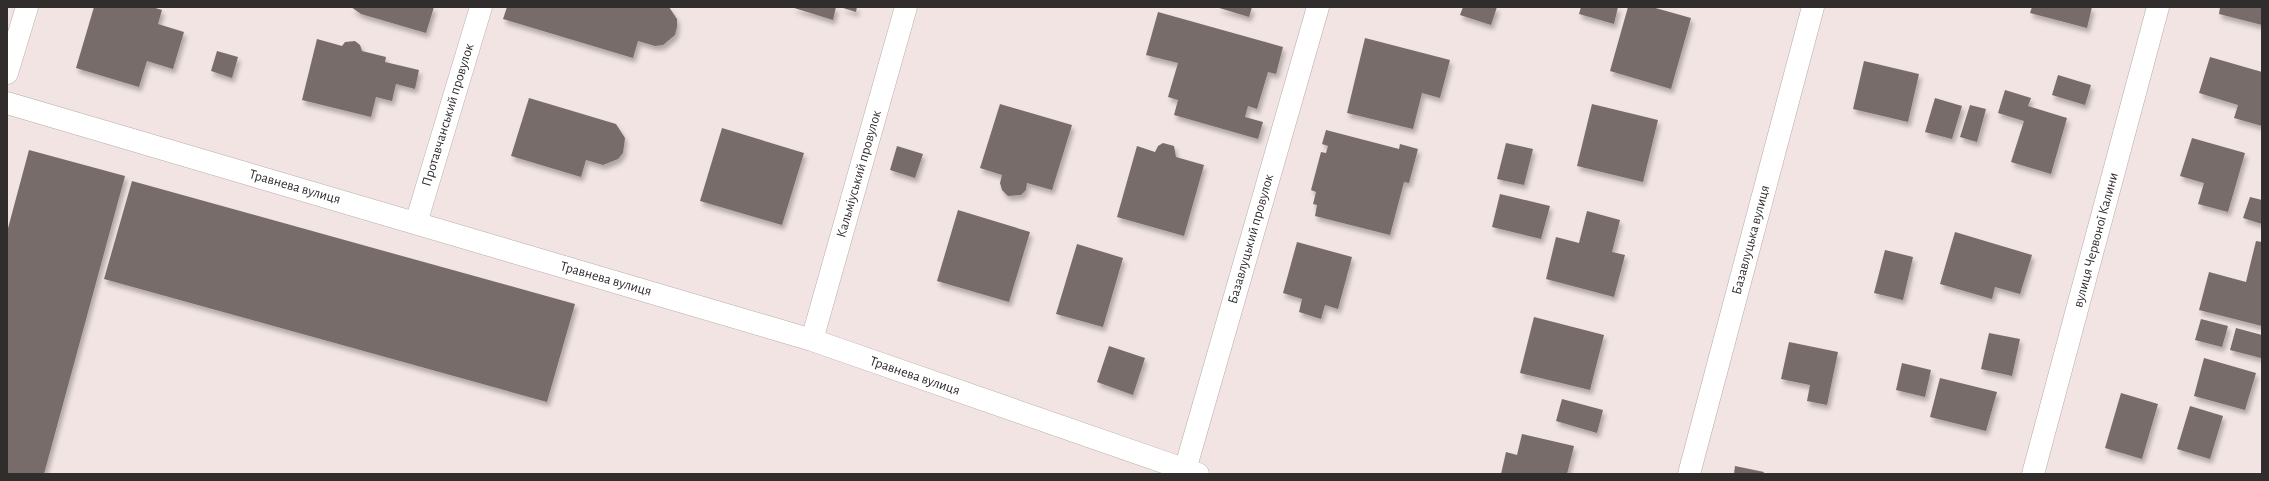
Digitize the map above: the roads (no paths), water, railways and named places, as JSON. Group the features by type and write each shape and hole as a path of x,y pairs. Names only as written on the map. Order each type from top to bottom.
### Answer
{"street":[{"path":"7,73 27,7"},
{"name":"Протавчанський провулок","path":"416,223 480,7"},
{"name":"Кальміуський провулок","path":"812,340 906,7"},
{"name":"Базавлуцький провулок","path":"1191,472 1318,7"},
{"name":"Базавлуцька вулиця","path":"1690,474 1813,7"},
{"name":"вулиця Червоної Калини","path":"2033,474 2158,7"},
{"name":"Травнева вулиця","path":"7,103 812,340 1191,472"}]}
